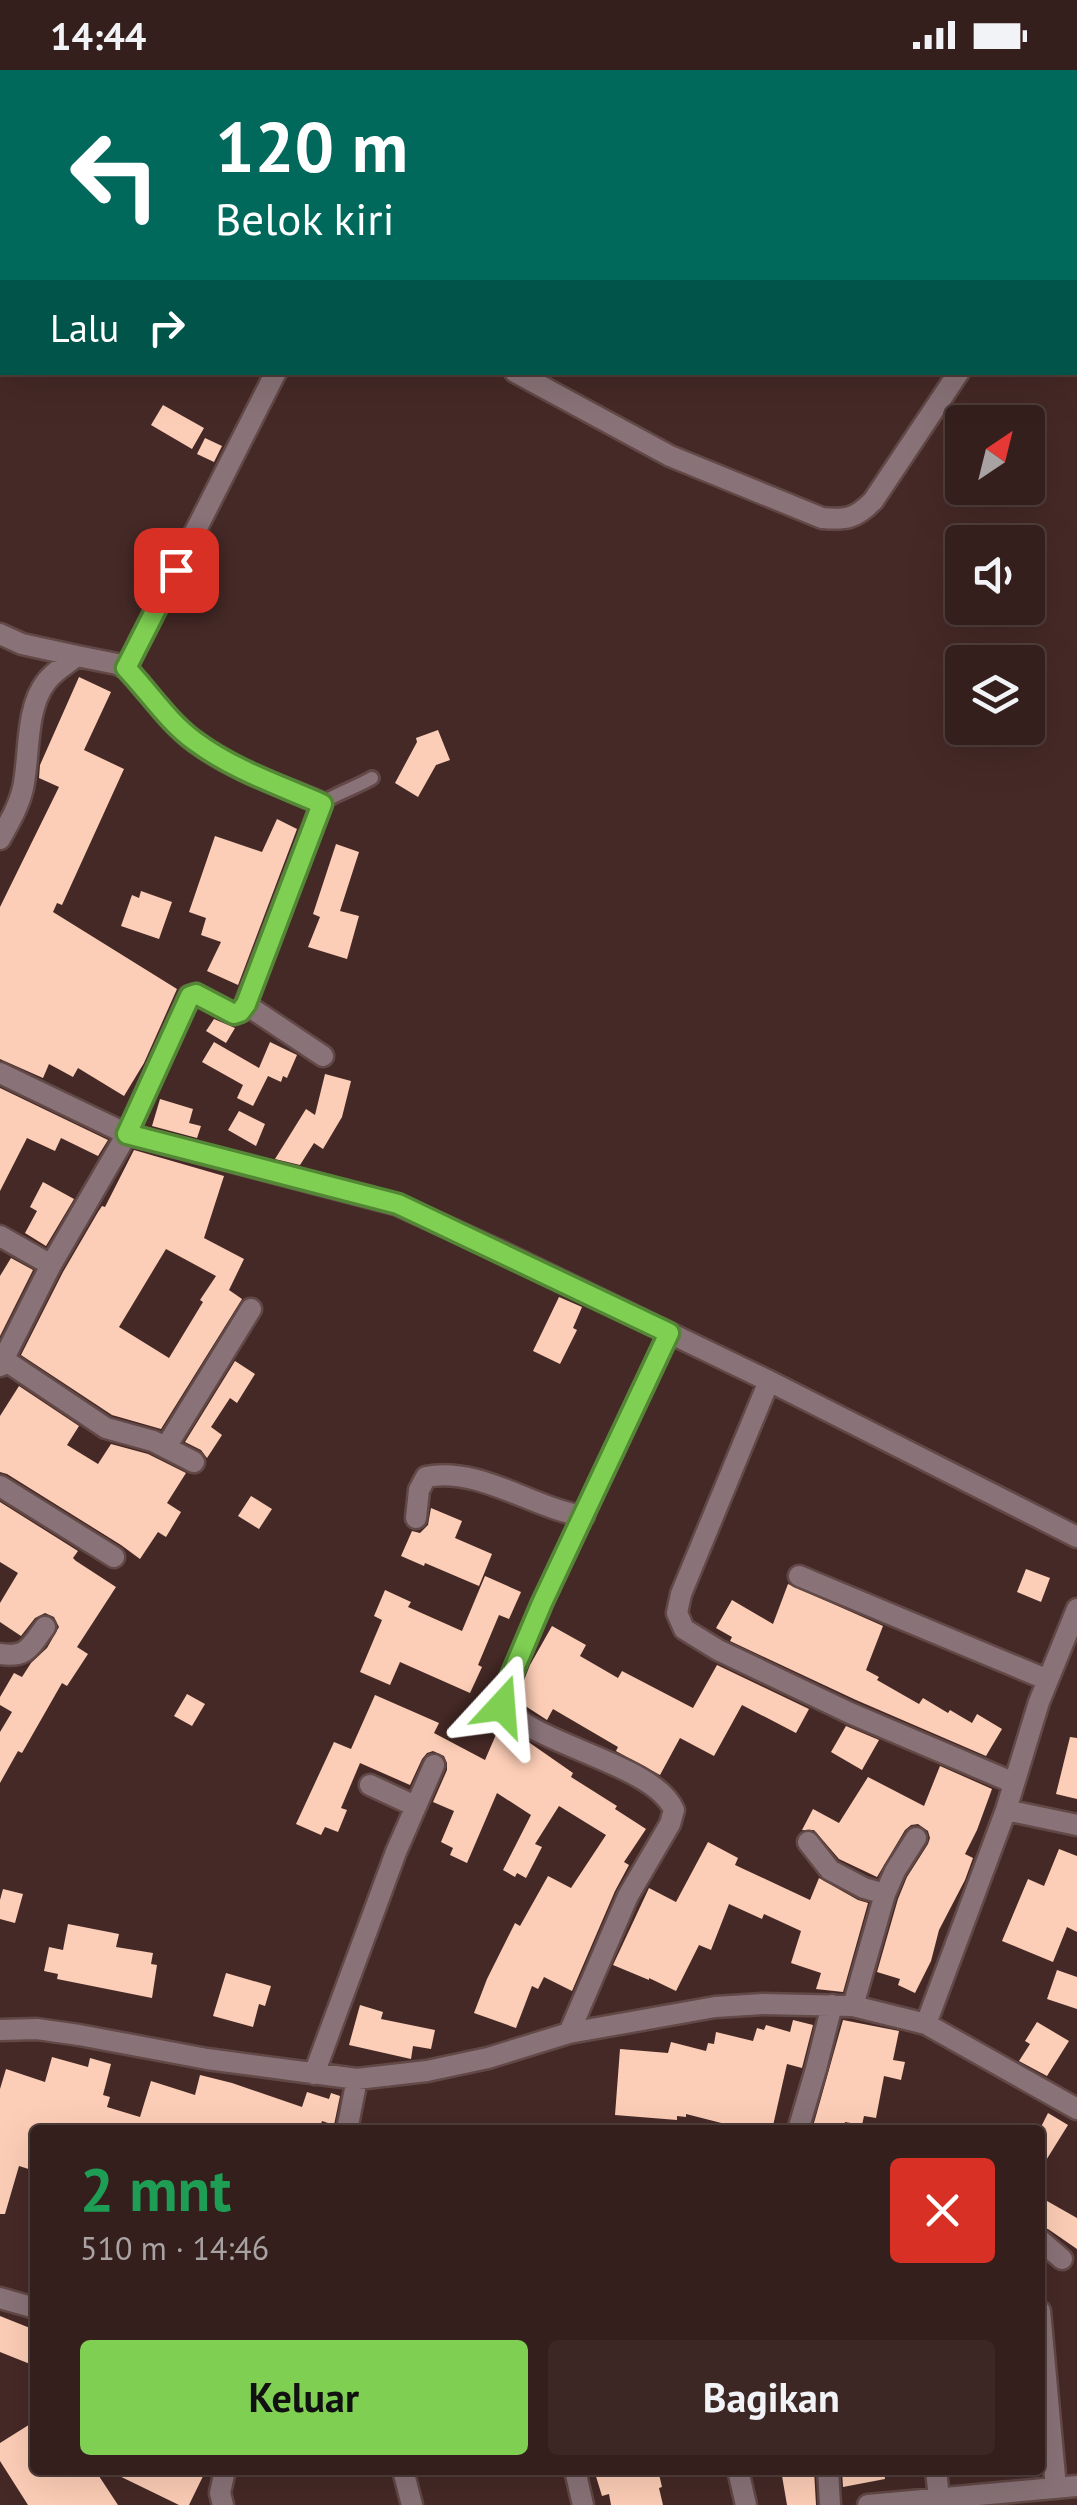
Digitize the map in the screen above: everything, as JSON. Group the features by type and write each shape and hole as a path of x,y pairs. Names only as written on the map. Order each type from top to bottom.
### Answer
{"street":[{"path":"126,668 274,375"},
{"path":"521,375 670,456 822,518 842,520 860,514 873,501 957,375"},
{"path":"0,634 22,644 126,668 194,741 236,768 322,804 246,1004 234,1014 196,994 190,996 127,1134 51,1265 2,1362 106,1428 166,1447 194,1462"},
{"path":"0,838 23,788 29,728 43,685 77,656"},
{"path":"246,1004 323,1056"},
{"path":"0,1074 127,1134 398,1204 769,1382 1077,1537"},
{"path":"0,1236 51,1265"},
{"path":"166,1447 251,1309"},
{"path":"568,2033 628,1896 670,1824 674,1810 664,1793 509,1714 502,1706 503,1695 669,1333"},
{"path":"769,1382 681,1594 677,1613 684,1628 718,1650 850,1713 1014,1784"},
{"path":"416,1518 419,1490 426,1478 438,1475 514,1491 555,1509 584,1516"},
{"path":"0,1486 114,1557"},
{"path":"799,1576 1048,1680"},
{"path":"926,2024 1077,1609"},
{"path":"0,1654 24,1654 45,1627"},
{"path":"314,2074 389,1870 434,1765"},
{"path":"370,1785 415,1806"},
{"path":"1006,1810 1077,1825"},
{"path":"799,2125 816,2069 895,1871 916,1838"},
{"path":"808,1842 830,1870 843,1879 886,1894"},
{"path":"0,2030 79,2034 208,2059 357,2080 427,2071 568,2033 716,2007 842,2006 894,2014 926,2024 1077,2109"},
{"path":"349,2125 357,2080"},
{"path":"1045,2244 1062,2259"},
{"path":"0,2298 30,2307"},
{"path":"868,2505 1067,2487 1045,2344"},
{"path":"223,2505 220,2492 224,2475"},
{"path":"404,2475 412,2505"},
{"path":"576,2475 583,2505"},
{"path":"739,2475 746,2505"},
{"path":"828,2475 830,2505"},
{"path":"937,2475 939,2498"}],"lane":[{"path":"322,804 372,778"}],"building":[{"path":"163,405 204,428 192,449 151,425"},
{"path":"205,438 222,446 214,462 197,454"},
{"path":"79,677 111,692 84,750 124,769 62,905 57,903 53,912 177,989 144,1063 124,1096 78,1068 73,1077 49,1064 43,1078 0,1059 0,907 59,787 39,778 40,765"},
{"path":"438,730 450,760 436,765 418,797 395,783 416,738"},
{"path":"277,819 297,829 238,985 207,971 221,942 201,935 206,918 189,912 215,836 262,852"},
{"path":"336,844 359,852 340,911 359,916 347,959 308,947 320,917 313,914"},
{"path":"141,891 172,902 159,939 121,926 132,895 139,898"},
{"path":"214,1019 235,1028 226,1043 206,1031"},
{"path":"214,1042 259,1068 270,1042 297,1055 287,1078 283,1076 281,1082 268,1076 253,1106 237,1098 243,1085 202,1062"},
{"path":"325,1074 351,1081 342,1117 323,1149 314,1143 300,1165 275,1159 306,1109 315,1115"},
{"path":"0,1088 108,1140 98,1156 61,1138 55,1151 27,1138 0,1191"},
{"path":"160,1099 193,1109 189,1123 201,1126 197,1138 152,1126"},
{"path":"239,1111 265,1124 256,1146 228,1130"},
{"path":"134,1150 224,1176 204,1238 244,1259 229,1290 242,1299 161,1429 112,1415 21,1355 63,1272 98,1212 105,1207","holes":["166,1249 216,1276 169,1358 119,1327"]},
{"path":"43,1182 74,1199 46,1246 25,1233 37,1211 30,1207"},
{"path":"11,1258 33,1270 0,1336 0,1276"},
{"path":"559,1297 582,1307 573,1328 577,1330 560,1364 533,1351"},
{"path":"235,1361 255,1374 237,1403 230,1398 211,1427 222,1435 207,1458 185,1442"},
{"path":"19,1386 79,1426 67,1445 98,1464 111,1444 148,1454 186,1473 167,1503 181,1512 166,1537 158,1532 140,1559 0,1472 0,1416"},
{"path":"251,1496 272,1509 259,1529 238,1516"},
{"path":"0,1502 78,1551 73,1558 76,1561 116,1587 77,1647 88,1654 67,1686 62,1683 0,1783 0,1732 12,1712 0,1705 0,1697 14,1673 22,1677 59,1627 54,1617 45,1613 35,1618 21,1636 0,1622 0,1603 18,1573 0,1562"},
{"path":"431,1508 462,1521 455,1538 492,1554 479,1586 401,1556 412,1531 420,1533 428,1525"},
{"path":"1026,1569 1050,1578 1041,1602 1017,1592"},
{"path":"485,1576 521,1592 509,1619 499,1615 470,1693 400,1662 390,1685 360,1672 382,1620 374,1616 385,1590 411,1602 408,1607 462,1631"},
{"path":"788,1584 883,1626 866,1670 879,1677 877,1680 919,1704 923,1698 972,1723 977,1714 1002,1729 986,1756 730,1641 732,1637 716,1628 732,1600 773,1624"},
{"path":"552,1626 586,1645 580,1656 618,1678 622,1671 693,1708 717,1665 809,1709 796,1733 742,1705 714,1756 680,1738 660,1775 553,1709 547,1720 516,1700"},
{"path":"187,1694 205,1704 192,1726 174,1716"},
{"path":"375,1695 439,1723 434,1733 485,1760 501,1723 646,1829 624,1862 629,1865 572,1991 544,1977 538,1989 532,1986 516,2028 474,2013 487,1979 515,1923 520,1926 548,1876 571,1888 606,1835 559,1806 535,1844 542,1847 526,1878 517,1873 515,1877 503,1870 531,1815 497,1793 467,1863 450,1855 453,1848 441,1842 454,1811 433,1802 447,1763 444,1756 433,1751 422,1759 410,1785 360,1763 341,1808 347,1810 338,1832 325,1827 321,1835 296,1824 334,1742 351,1749"},
{"path":"846,1726 879,1740 862,1770 831,1752"},
{"path":"1070,1737 1077,1738 1077,1799 1056,1794"},
{"path":"940,1766 992,1789 965,1854 973,1858 965,1880 939,1930 931,1961 915,1993 898,1985 900,1979 877,1972 898,1899 928,1844 928,1831 918,1824 905,1830 877,1877 839,1859 814,1830 802,1830 813,1809 839,1823 868,1777 924,1806"},
{"path":"708,1842 738,1858 735,1865 810,1900 819,1878 868,1903 843,1992 816,1989 821,1973 791,1963 801,1931 729,1904 711,1950 699,1945 676,1991 613,1965 649,1888 676,1902"},
{"path":"1059,1849 1077,1856 1077,1932 1067,1927 1053,1962 1002,1941 1028,1879 1044,1886"},
{"path":"3,1889 23,1894 15,1923 0,1919"},
{"path":"68,1924 119,1934 116,1947 153,1953 151,1964 157,1965 152,1998 57,1979 58,1974 44,1971 49,1947 63,1950"},
{"path":"1057,1970 1077,1977 1077,2009 1047,1999"},
{"path":"226,1973 271,1986 265,2006 259,2004 253,2027 213,2016"},
{"path":"360,2005 383,2012 381,2019 435,2030 431,2049 413,2046 411,2059 349,2045"},
{"path":"793,2020 813,2025 802,2068 787,2064 773,2125 729,2125 686,2114 677,2116 677,2120 615,2115 620,2049 668,2053 671,2042 706,2051 708,2043 714,2044 716,2032 753,2041 757,2028 764,2030 766,2025 790,2032"},
{"path":"843,2020 899,2031 893,2060 905,2062 901,2080 884,2076 876,2118 864,2116 862,2125 813,2125"},
{"path":"1037,2022 1069,2041 1047,2076 1019,2061"},
{"path":"52,2057 88,2067 90,2058 111,2064 103,2095 110,2097 107,2107 140,2117 151,2081 195,2095 200,2075 302,2107 307,2092 329,2099 331,2093 340,2096 334,2125 322,2121 321,2125 30,2125 30,2169 19,2166 5,2214 0,2214 0,2089 6,2069 45,2082"},
{"path":"1048,2113 1068,2125 1045,2162 1045,2125"},
{"path":"1045,2200 1077,2218 1077,2249 1048,2229"},
{"path":"0,2316 30,2328 30,2364 0,2352"},
{"path":"30,2424 30,2475 98,2475 118,2505 28,2505 0,2461 0,2443"},
{"path":"117,2475 204,2475 189,2505 179,2505"},
{"path":"596,2475 659,2475 663,2505 611,2505 609,2494 602,2496"},
{"path":"782,2475 814,2475 816,2505 787,2505"},
{"path":"842,2475 885,2475 885,2479 843,2487"}],"route":[{"path":"176,570 126,668 194,741 236,768 322,804 246,1004 234,1014 203,996 190,996 127,1134 398,1204 669,1333 542,1603 503,1695 502,1706"}]}
